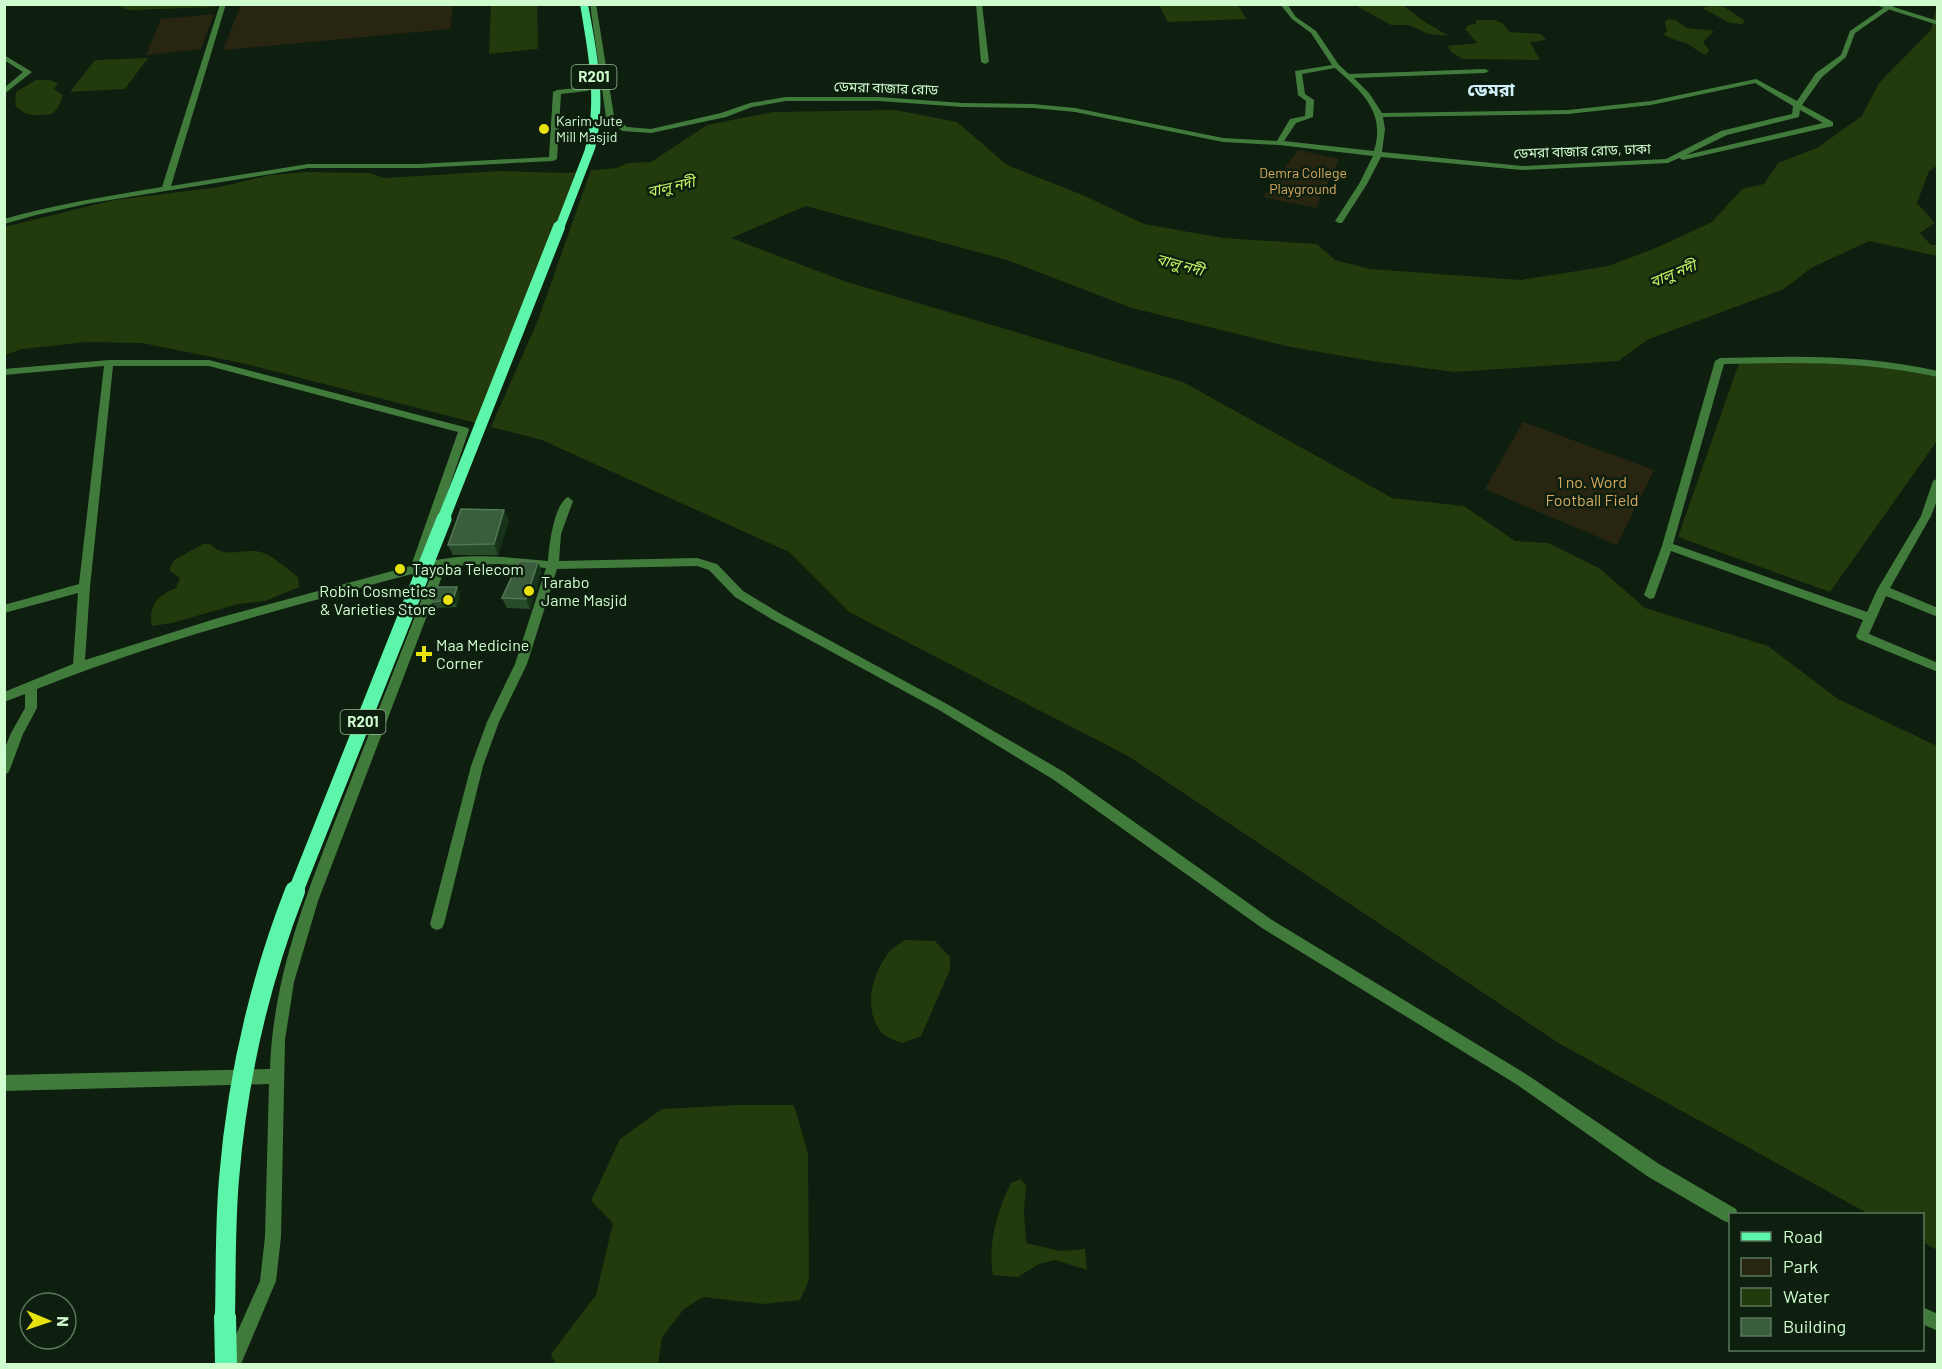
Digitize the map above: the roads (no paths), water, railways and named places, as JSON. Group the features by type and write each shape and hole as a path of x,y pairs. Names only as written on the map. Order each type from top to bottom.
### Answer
{"main road":[{"name":"R201","path":"226,1365 229,1179 243,1079 256,1011 278,939 596,133 597,104 584,4"}],"street":[{"path":"166,188 223,4"},
{"name":"ডেমরা বাজার রোড","path":"594,4 610,117 625,129 651,131 723,115 750,105 786,99 879,99 1076,110 1223,140 1279,143"},
{"path":"979,4 984,63"},
{"path":"1283,4 1294,18 1314,32 1336,66 1348,76 1379,115 1379,153 1339,221"},
{"path":"1875,4 1892,7 1938,23"},
{"name":"ডেমরা বাজার রোড, ঢাকা","path":"1279,143 1522,168 1668,161 1724,133 1796,115 1797,106 1819,75 1844,56 1852,32 1892,7"},
{"path":"4,57 28,72 4,92"},
{"path":"1279,143 1293,121 1310,117 1311,100 1302,94 1298,72 1336,66"},
{"path":"1348,76 1485,70"},
{"path":"4,81 16,82"},
{"path":"1379,115 1568,112 1651,102 1756,81 1830,124 1668,161"},
{"path":"4,222 91,201 308,166 419,166 553,159 557,92 587,89"},
{"path":"1650,595 1667,546 1720,361 1843,360 1912,367 1938,374"},
{"path":"79,667 84,587 110,363"},
{"path":"4,372 110,363 209,363 464,430 415,571"},
{"path":"1937,482 1926,516 1883,590 1862,636 1938,668"},
{"path":"437,924 477,766 493,722 521,664 553,565 556,534 568,501"},
{"path":"1926,516 1938,520"},
{"path":"1667,546 1870,618"},
{"path":"4,696 79,667 218,622 442,562 499,560 553,565 697,562 713,567 739,594 943,707 1059,776 1266,924 1521,1079 1653,1170 1729,1214"},
{"path":"232,1365 268,1281 273,1237 278,1040 287,982 311,901 442,562"},
{"path":"4,609 84,587"},
{"path":"1883,590 1938,614"},
{"path":"4,769 31,708 31,686"},
{"path":"4,1083 276,1076"},
{"path":"1924,1316 1938,1323"}],"water":[{"path":"217,4 217,7 129,10 115,5"},
{"path":"491,5 537,5 538,49 489,54"},
{"path":"1159,5 1238,5 1246,19 1168,22"},
{"path":"1355,5 1403,5 1425,22 1449,36 1428,34 1409,25 1391,25"},
{"path":"1714,5 1724,7 1744,20 1743,24 1730,23 1702,8"},
{"name":"বালু নদী","path":"1937,5 1937,166 1929,171 1917,203 1935,223 1920,233 1931,245 1937,245 1937,256 1869,241 1811,268 1784,289 1649,339 1618,361 1454,372 1286,346 1132,308 1007,260 806,206 731,238 844,281 1183,382 1392,498 1464,506 1515,541 1548,543 1599,568 1645,608 1768,646 1838,699 1937,746 1937,1250 1924,1243 1924,1213 1867,1213 1560,1044 1128,756 849,612 789,552 542,440 242,363 142,343 87,342 22,349 5,355 4,227 114,200 220,187 270,175 306,172 369,173 384,178 501,171 567,173 616,168 628,163 651,162 707,125 773,112 895,110 957,122 1007,165 1085,196 1144,224 1223,238 1317,244 1335,260 1370,269 1521,280 1608,266 1656,248 1712,222 1742,189 1764,184 1778,163 1817,148 1862,116 1879,83 1931,30"},
{"path":"1668,19 1675,20 1687,28 1714,31 1703,42 1709,50 1706,55 1688,44 1663,34 1667,32 1665,22"},
{"path":"1476,20 1495,20 1502,23 1510,32 1541,34 1546,40 1530,42 1540,60 1463,59 1451,52 1448,46 1477,43 1465,29 1468,25 1476,24"},
{"path":"148,58 125,89 70,92 95,60"},
{"path":"36,80 50,80 58,83 54,89 63,95 58,108 52,114 27,114 15,105 16,92"},
{"path":"1836,361 1937,375 1937,441 1830,592 1678,537 1739,363"},
{"path":"203,544 210,544 223,552 257,551 264,553 298,577 299,587 265,601 238,604 172,623 152,626 153,607 159,598 176,588 180,578 169,570 174,560"},
{"path":"905,940 935,941 950,957 950,970 921,1036 902,1043 882,1033 872,1014 871,1003 878,970 892,950"},
{"path":"794,1105 808,1153 809,1280 800,1300 764,1304 703,1297 684,1309 662,1337 658,1364 555,1364 551,1354 596,1295 613,1223 591,1201 620,1139 662,1109"},
{"path":"1021,1179 1026,1186 1024,1211 1026,1243 1060,1251 1085,1249 1087,1270 1055,1260 1039,1264 1018,1277 993,1275 991,1252 998,1216 1011,1183"}],"place":[{"name":"Karim Jute Mill Masjid","path":"544,129"},
{"name":"Tayoba Telecom","path":"400,569"},
{"name":"Tarabo Jame Masjid","path":"529,591"},
{"name":"Robin Cosmetics & Varieties Store","path":"448,600"},
{"name":"Maa Medicine Corner","path":"424,654"}],"district":[{"name":"ডেমরা","path":"1491,90"}],"park label":[{"name":"Demra College Playground","path":"1303,182"},
{"name":"1 no. Word Football Field","path":"1592,491"}]}
